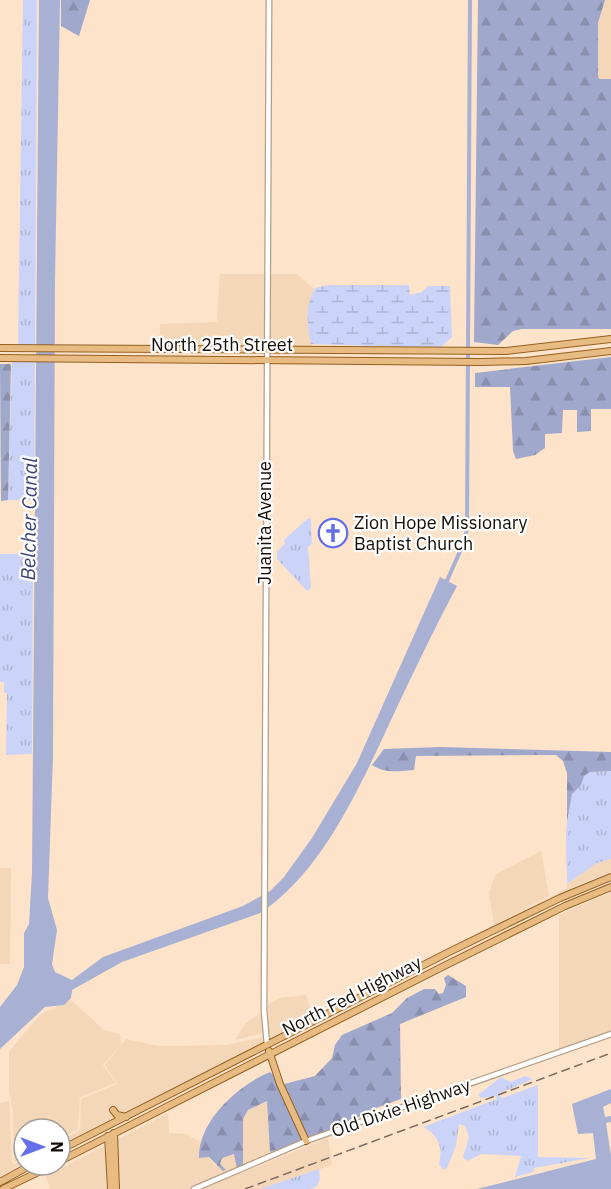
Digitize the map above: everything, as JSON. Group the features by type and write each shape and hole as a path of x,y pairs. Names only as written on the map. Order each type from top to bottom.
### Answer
{"main road":[{"name":"North 25th Street","path":"0,348 480,351 525,350 611,339"},
{"path":"2,358 16,348"},
{"path":"119,361 120,355 130,349"},
{"path":"351,361 362,355 364,350"},
{"path":"366,361 371,354 381,351"},
{"name":"North 25th Street","path":"2,358 119,361 480,362 526,361 611,351"},
{"name":"North Fed Highway","path":"72,1144 451,951 611,876"},
{"name":"North Fed Highway","path":"72,1155 442,967 565,906 611,887"},
{"path":"442,967 450,959 451,951"},
{"path":"267,1045 306,1141"},
{"path":"114,1110 117,1115 127,1117"},
{"path":"111,1125 113,1189"},
{"path":"3,1189 28,1177"}],"street":[{"name":"Juanita Avenue","path":"267,1045 264,1031 264,889 268,0"},
{"name":"Old Dixie Highway","path":"194,1189 306,1141 611,1034"}],"shaded area":[{"path":"39,0 60,0 55,280 53,756 48,898 57,930 52,964 55,972 72,980 103,957 243,906 270,891 284,877 312,838 357,763 440,577 457,586 419,660 372,761 341,819 324,847 284,895 260,913 122,962 72,990 71,998 64,1005 45,1007 0,1049 0,1007 17,985 24,967 24,933 29,924 32,873"},
{"path":"605,0 611,0 611,79 599,79 598,23"},
{"path":"220,274 264,274 264,347 160,347 160,324 217,322"},
{"path":"268,274 297,274 314,289 307,322 313,348 268,347"},
{"path":"541,851 549,896 494,925 489,892 496,874"},
{"path":"611,859 611,872 510,918 566,889 567,884 597,863"},
{"path":"0,868 11,868 10,964 0,964"},
{"path":"611,892 611,1032 559,1051 559,915"},
{"path":"306,995 313,1015 267,1040 268,1005 279,998"},
{"path":"71,1000 104,1030 120,1034 121,1045 103,1065 116,1083 80,1097 78,1129 72,1132 72,1117 13,1117 9,1092 9,1051 41,1014"},
{"path":"263,1011 263,1033 235,1040 245,1024"},
{"path":"263,1037 263,1042 123,1115 112,1108 109,1109 117,1118 72,1139 72,1134 80,1130 81,1099 117,1084 105,1065 126,1039 158,1046 225,1045"},
{"path":"611,1089 611,1103 603,1107 605,1117 611,1116 611,1122 606,1123 611,1156 611,1189 477,1189 596,1159 593,1133 578,1134 572,1104"},
{"path":"9,1101 12,1170 0,1176 0,1103"},
{"path":"268,1101 308,1142 192,1189 117,1189 116,1140 168,1113 169,1133 186,1134 200,1142 199,1145 215,1166 220,1164 222,1158 235,1154 243,1166 243,1119 248,1110"},
{"path":"328,1138 332,1165 260,1189 201,1189"},
{"path":"106,1145 108,1189 50,1189 46,1177 72,1177 72,1163"}],"green space":[{"path":"23,0 37,0 35,347 18,346"},
{"path":"61,0 90,0 79,36 61,26"},
{"path":"478,0 605,0 598,23 598,75 599,79 611,79 611,329 522,329 513,331 498,345 474,342"},
{"path":"329,285 409,285 410,295 422,292 428,286 450,286 452,337 440,348 311,344 308,322 310,301 315,288"},
{"path":"611,357 611,409 591,409 591,431 577,432 577,410 563,410 562,433 545,434 545,448 535,455 516,459 513,451 510,387 475,387 475,373"},
{"path":"12,360 35,361 34,500 8,500"},
{"path":"0,364 11,364 8,500 1,501"},
{"path":"308,518 311,519 312,544 308,547 311,588 307,591 277,559 277,551 285,544 284,540"},
{"path":"0,554 33,554 32,754 6,755 7,694 4,692 4,682 0,682"},
{"path":"441,747 611,752 611,771 590,772 584,776 581,785 572,794 567,821 567,773 563,761 556,755 416,756 414,770 397,771 382,770 372,765 384,749"},
{"path":"611,771 611,859 597,863 567,884 566,828 572,795 584,776 590,772"},
{"path":"448,975 466,986 466,997 400,1024 401,1099 368,1111 338,1131 270,1152 267,1101 248,1110 243,1119 243,1166 237,1169 234,1154 222,1158 220,1164 226,1170 223,1171 209,1157 199,1158 200,1144 213,1118 233,1095 245,1086 270,1072 284,1084 315,1076 332,1058 335,1045 342,1035 392,1013 407,998 424,989 435,989 439,994 443,993 446,985 444,978"},
{"path":"525,1076 533,1079 498,1094 502,1098 538,1085 538,1157 590,1158 534,1168 533,1172 515,1177 521,1156 482,1154 467,1161 463,1157 469,1137 465,1126 459,1124 456,1146 447,1168 443,1170 439,1164 439,1142 423,1127 497,1099 495,1096 481,1098 478,1095 501,1077 510,1082"},
{"path":"319,1169 320,1179 317,1186 311,1189 260,1189"}],"waterway":[{"path":"446,583 465,540 467,526 470,0"}],"railway":[{"path":"245,1189 611,1053"}],"place":[{"name":"Zion Hope Missionary Baptist Church","path":"333,533"}],"water label":[{"name":"Belcher Canal","path":"29,519"}]}
